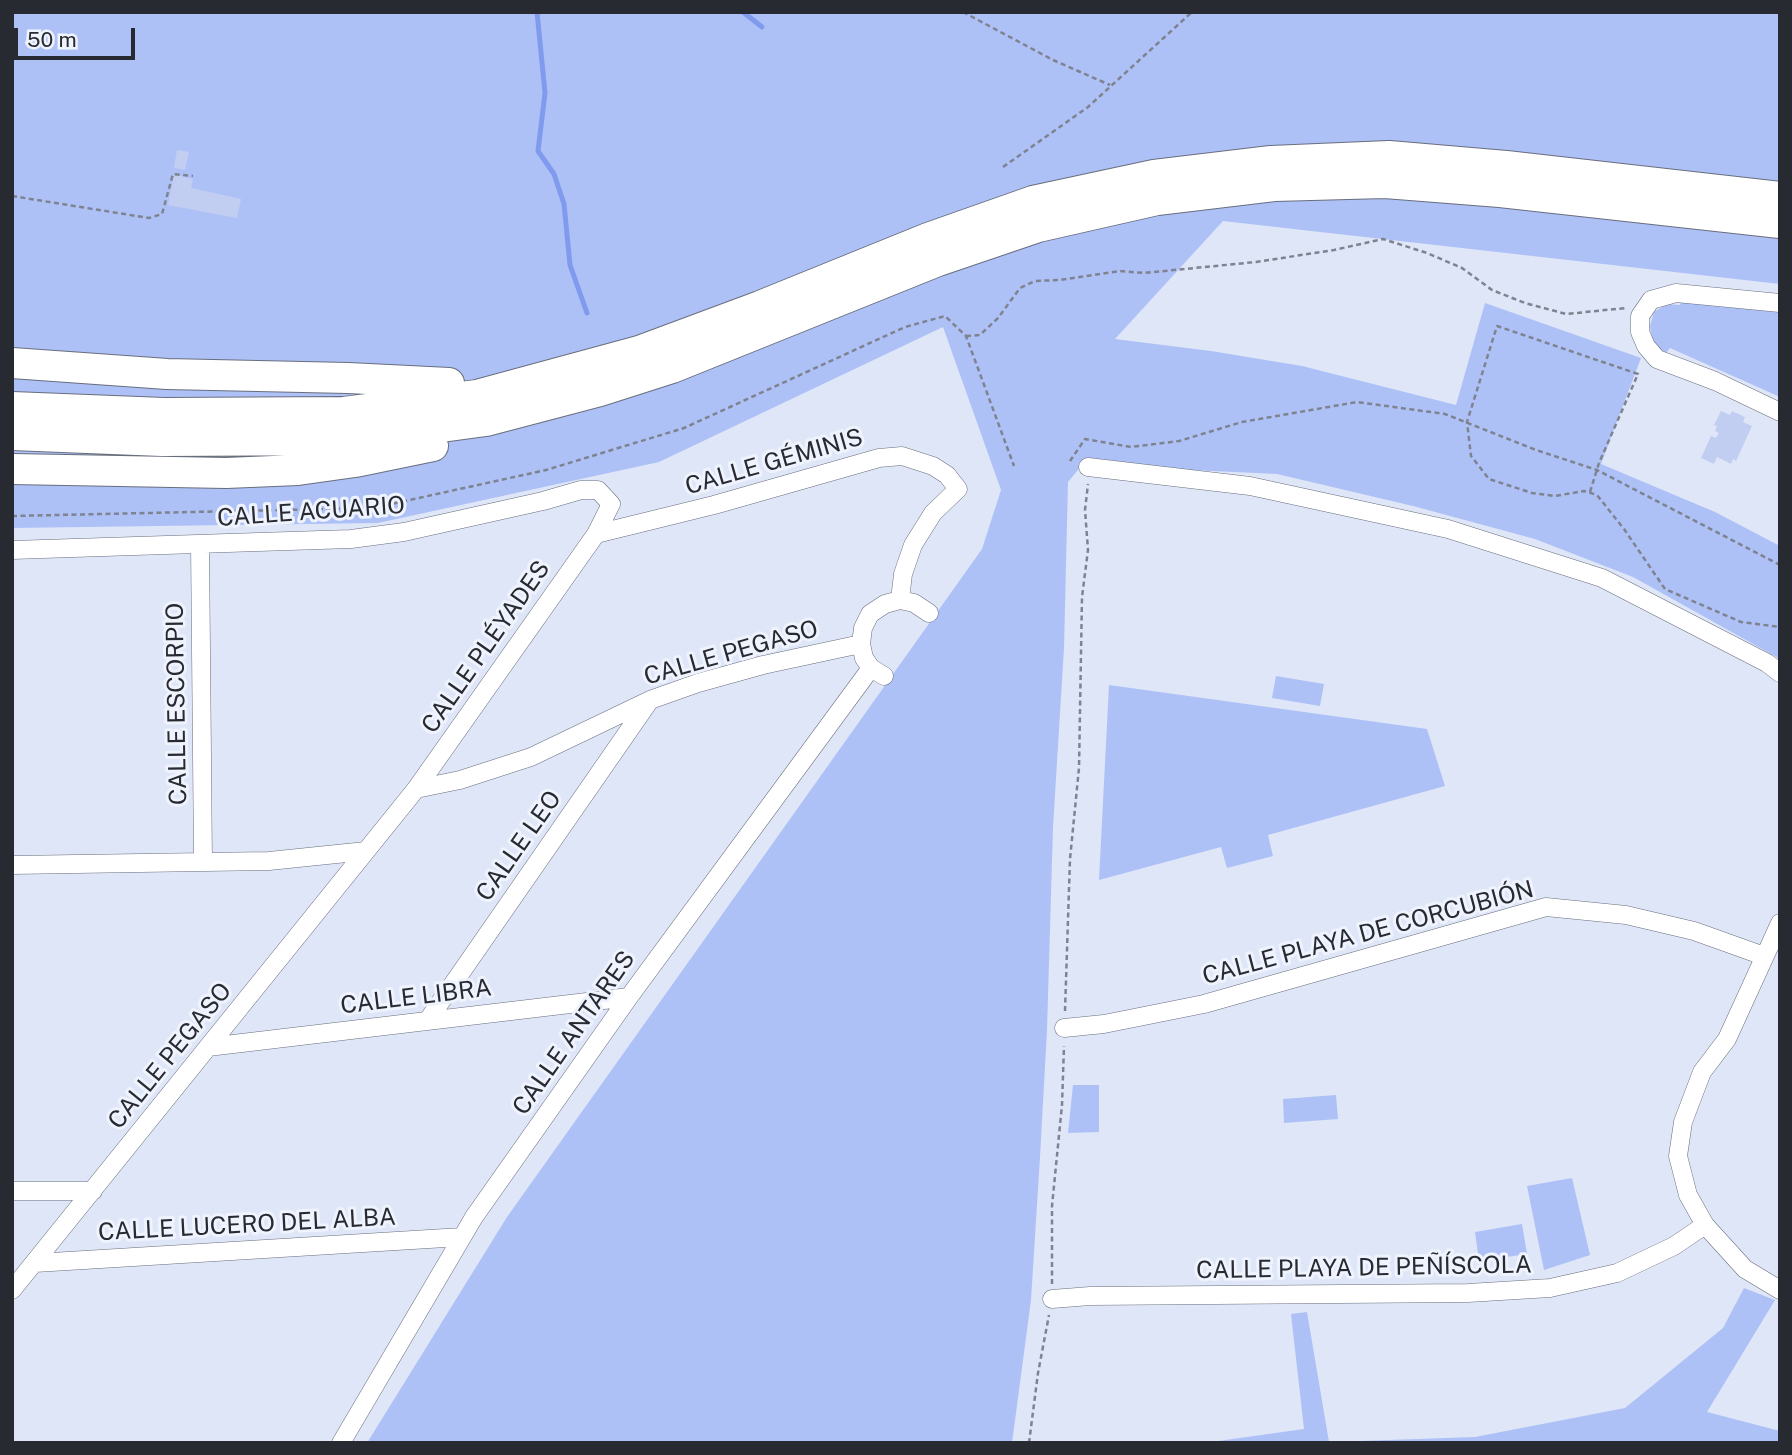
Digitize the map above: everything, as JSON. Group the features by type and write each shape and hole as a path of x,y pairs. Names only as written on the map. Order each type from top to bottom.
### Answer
{"highway":[{"path":"12,407 164,414 344,412 477,395 639,351 760,306 928,238 1033,201 1154,175 1271,161 1389,156 1506,166 1780,197"},
{"path":"12,435 162,440 346,440 486,421 600,391 672,368 938,261 1038,227 1157,200 1274,186 1398,184 1500,192 1780,223"},
{"path":"12,469 226,473 298,470 355,463 607,406 681,381 743,341"},
{"path":"12,363 167,374 348,378 431,384 486,382 639,351"}],"street":[{"path":"1780,303 1676,293 1651,299 1640,316 1640,332 1646,346 1657,359 1715,381 1780,412"},
{"name":"CALLE GÉMINIS","path":"596,534 714,505 879,458 902,456 933,466 947,475 958,489 933,513 913,545 903,574 900,600"},
{"path":"1088,471 1250,486 1448,529 1602,578 1767,663 1780,673"},
{"name":"CALLE ACUARIO","path":"12,551 351,539 404,532 581,490 598,490 611,504 596,534"},
{"name":"CALLE PLÉYADES","path":"416,789 596,534"},
{"name":"CALLE ESCORPIO","path":"200,545 203,862"},
{"path":"861,644 863,628 870,614 885,604 900,600 914,603 929,613"},
{"name":"CALLE PEGASO","path":"12,1290 416,789 460,780 531,757 650,699 763,665 861,644"},
{"name":"CALLE ANTARES","path":"341,1443 474,1217 629,997 877,672 864,658 861,644"},
{"name":"CALLE LEO","path":"428,1020 650,699"},
{"path":"12,865 269,861 366,851"},
{"name":"CALLE PLAYA DE CORCUBIÓN","path":"1064,1028 1104,1024 1204,1004 1546,908 1626,915 1694,931 1764,956"},
{"path":"1780,923 1727,1039 1702,1072 1683,1122 1678,1156 1688,1195 1705,1226 1745,1269 1780,1290"},
{"name":"CALLE LIBRA","path":"208,1047 629,997"},
{"path":"12,1191 93,1191"},
{"name":"CALLE PLAYA DE PEÑÍSCOLA","path":"1052,1299 1468,1293 1550,1288 1617,1273 1674,1246 1705,1226"},
{"name":"CALLE LUCERO DEL ALBA","path":"34,1263 462,1237"}],"path":[{"path":"962,12 1053,60 1112,86"},
{"path":"1003,167 1088,107 1192,12"},
{"path":"12,196 149,218 162,214 173,174 193,176"},
{"path":"966,336 980,335 998,318 1020,288 1035,281 1120,271 1144,273 1256,262 1383,239 1462,268 1492,289 1545,309 1566,314 1647,306"},
{"path":"12,516 373,508 546,470 684,428 905,327 945,316 966,336 1014,466"},
{"path":"1590,492 1638,374 1497,327 1467,422 1471,456 1489,479 1543,495 1555,496 1575,492 1597,495 1665,589 1741,622 1780,627"},
{"path":"1070,461 1085,439 1131,447 1179,442 1242,422 1357,402 1446,414 1536,450 1597,470 1780,565"},
{"path":"1029,1443 1038,1373 1052,1299 1052,1206 1062,1105 1070,859 1079,768 1082,597 1088,550 1085,510 1088,471"}],"shaded area":[{"path":"12,12 1780,12 1780,284 1223,221 1115,339 1302,366 1456,405 1485,303 1641,358 1601,464 1715,512 1780,546 1780,659 1633,577 1535,539 1413,506 1277,474 1082,465 1068,482 1064,648 1053,827 1040,1157 1031,1300 1012,1443 367,1443 507,1217 982,549 1001,490 943,327 659,462 378,523 12,528"},
{"path":"1681,300 1780,312 1780,397 1670,348 1666,353 1653,344 1650,326 1654,312 1667,304 1680,305"},
{"path":"1276,676 1324,684 1320,706 1272,698"},
{"path":"1109,685 1427,729 1445,786 1268,835 1273,856 1227,868 1221,847 1099,880"},
{"path":"1073,1085 1099,1085 1099,1132 1068,1133"},
{"path":"1336,1095 1338,1119 1284,1123 1283,1099"},
{"path":"1572,1178 1590,1255 1544,1270 1527,1186"},
{"path":"1522,1224 1527,1254 1479,1261 1475,1232"},
{"path":"1744,1288 1775,1300 1707,1412 1780,1431 1780,1443 1204,1443 1304,1429 1291,1314 1307,1312 1329,1442 1475,1437 1625,1408 1723,1328"}],"building":[{"path":"177,150 189,152 185,170 174,168"},
{"path":"174,174 193,179 191,188 241,199 237,218 168,205"},
{"path":"1721,411 1730,415 1732,411 1745,417 1743,422 1752,426 1736,461 1733,459 1731,464 1717,457 1714,464 1701,458 1711,436 1716,438 1719,433 1715,431 1717,426 1714,425"}],"waterway":[{"path":"537,12 545,93 538,151 554,174 564,204 570,265 587,313"},
{"path":"743,12 762,27"}]}
